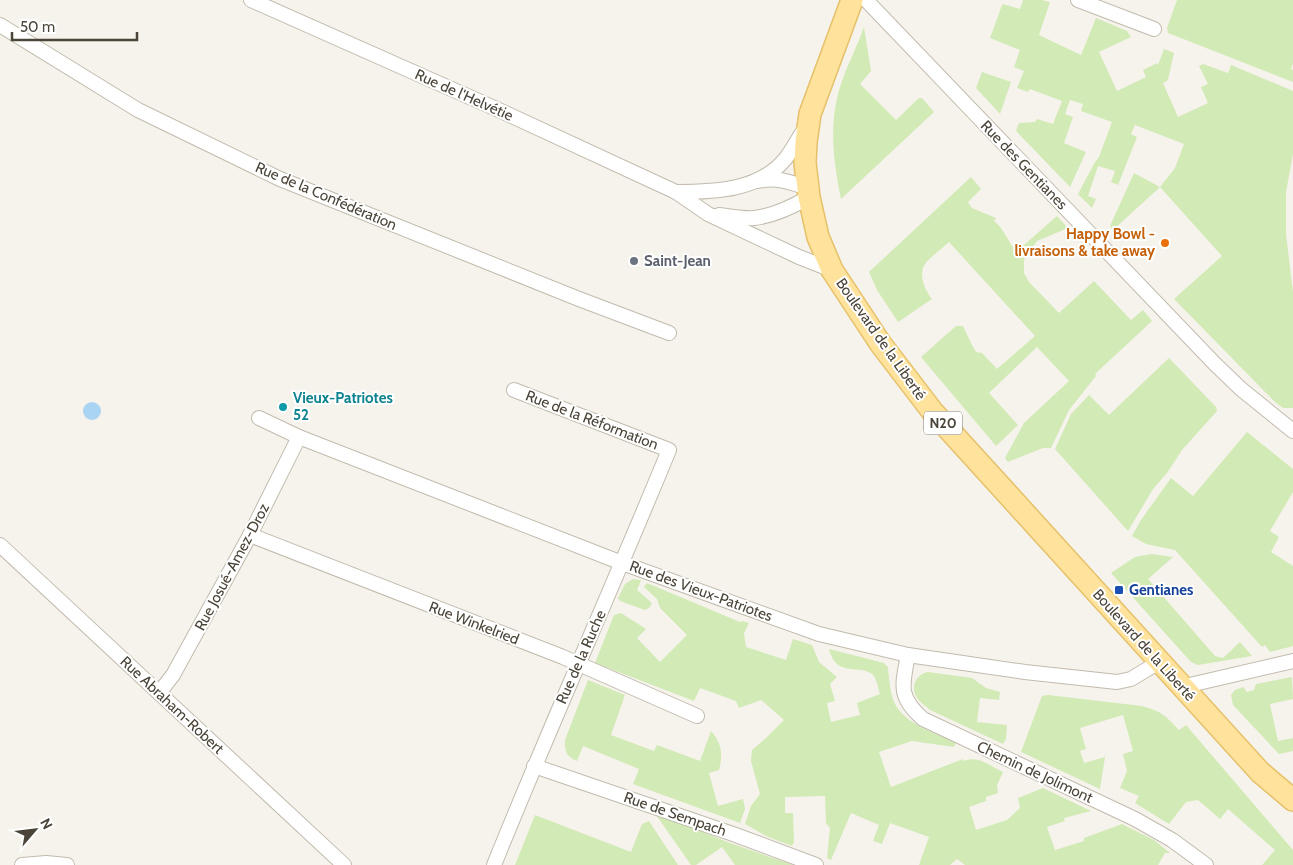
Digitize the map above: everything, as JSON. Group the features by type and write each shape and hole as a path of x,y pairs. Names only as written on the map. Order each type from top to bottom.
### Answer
{"main road":[{"name":"Boulevard de la Liberté","path":"852,0 810,114 805,163 808,193 818,236 832,270 880,343 932,411 1181,687 1260,772 1293,800"},
{"name":"Boulevard de la Liberté","path":"1260,772 1293,818"}],"street":[{"name":"Rue de l'Helvétie","path":"252,0 501,111 676,192 708,214 799,257 832,270"},
{"name":"Rue des Gentianes","path":"866,0 1215,364 1241,389 1293,431"},
{"path":"1078,0 1154,29"},
{"name":"Rue de la Confédération","path":"0,25 138,110 280,179 579,300 669,333"},
{"name":"Rue de l'Helvétie","path":"676,192 712,192 749,183 774,169 785,158 808,123"},
{"path":"749,183 771,178 783,180 808,193"},
{"path":"708,214 752,218 770,214 808,193"},
{"name":"Rue de la Réformation","path":"514,390 670,450"},
{"name":"Rue des Vieux-Patriotes","path":"259,418 298,437 622,563 819,634 908,655 1025,672 1117,682 1131,679 1159,662"},
{"name":"Rue Josué-Amez-Droz","path":"159,693 173,675 250,535 298,437"},
{"name":"Rue de la Ruche","path":"494,865 534,766 670,450"},
{"name":"Rue Winkelried","path":"250,535 578,664 697,716"},
{"name":"Rue Abraham-Robert","path":"0,545 344,865"},
{"name":"Chemin de Jolimont","path":"908,655 903,679 903,693 911,708 923,719 1135,818 1172,840 1206,865"},
{"path":"1181,687 1293,661"},
{"name":"Rue de Sempach","path":"534,766 733,834 816,865"},
{"path":"22,865 46,862 68,865"}],"green space":[{"path":"1023,0 1050,2 1039,35 1081,55 1096,18 1127,31 1131,37 1099,52 1117,91 1146,77 1143,70 1157,63 1158,65 1164,49 1174,53 1168,80 1163,83 1178,117 1208,103 1201,87 1208,84 1199,66 1203,64 1228,73 1231,65 1293,91 1293,154 1286,192 1286,234 1293,292 1293,408 1283,408 1275,402 1174,299 1222,256 1160,187 1175,168 1184,144 1135,125 1131,134 1137,137 1118,185 1111,182 1115,171 1098,166 1088,196 1096,199 1092,208 1078,194 1099,157 1112,122 1081,111 1083,104 1070,100 1065,114 1073,117 1064,143 1086,152 1070,187 1016,131 1019,123 1035,122 1037,119 1053,124 1062,101 1030,89 1028,92 1017,88 1024,71 1014,67 1020,50 990,38 1002,5 1020,9"},
{"path":"1177,0 1293,0 1293,63 1291,69 1293,70 1293,82 1168,33 1167,28"},
{"path":"864,27 871,71 860,84 896,120 919,98 922,98 934,112 841,199 833,140 835,110 842,81"},
{"path":"982,72 1011,82 1000,114 976,88"},
{"path":"1134,173 1160,187 1113,230 1110,226"},
{"path":"971,177 981,189 968,202 972,208 996,218 994,221 1017,251 1057,216 1068,228 1037,241 1024,260 1024,273 1029,282 1059,313 1094,281 1131,320 1143,310 1152,321 1095,374 1096,376 1069,410 1051,448 1043,448 1008,462 1005,458 1024,423 1069,381 1037,347 989,393 1018,425 996,446 921,357 956,326 963,326 976,352 982,353 997,369 1035,336 949,242 923,268 923,282 932,299 898,322 877,290 869,272"},
{"path":"1169,358 1216,407 1217,411 1182,450 1167,473 1153,489 1128,531 1055,449 1071,414 1089,395 1109,415"},
{"path":"1247,432 1293,469 1293,492 1270,531 1279,537 1271,552 1293,566 1293,646 1270,652 1265,645 1262,647 1175,550 1146,544 1132,536 1171,478 1193,496"},
{"path":"1152,554 1173,557 1148,579 1215,656 1223,658 1240,642 1252,656 1198,665 1191,662 1111,573 1135,557"},
{"path":"633,579 641,580 637,590 652,603 645,610 620,601 618,598 625,584"},
{"path":"647,583 740,622 749,623 744,633 746,647 786,660 793,639 812,645 819,662 837,677 830,684 835,701 827,703 831,722 860,715 857,703 880,694 873,675 862,670 849,669 837,664 832,658 829,649 884,663 888,667 894,702 899,710 912,722 956,742 954,747 912,741 879,752 891,787 963,759 964,761 979,760 1003,772 997,785 998,793 986,797 986,801 969,807 976,830 1007,820 1020,808 1018,798 1043,788 1091,811 1064,818 1065,821 1047,827 1055,850 1084,841 1084,838 1122,824 1154,840 1170,853 1165,853 1158,865 965,865 957,859 950,865 919,865 929,837 890,823 882,844 873,841 879,825 851,813 831,860 827,858 830,828 826,823 825,796 785,797 785,813 793,813 794,842 792,846 768,837 745,824 751,806 760,794 751,761 752,750 784,720 761,700 739,708 736,701 700,688 694,701 595,663 614,615 621,613 646,629 637,638 660,662 687,635 660,608 657,599 644,587"},
{"path":"928,672 972,678 986,688 1000,692 999,700 980,698 977,722 1007,725 1006,739 1003,744 930,710 920,701 915,694 914,685 920,675"},
{"path":"1292,677 1293,699 1270,704 1278,741 1293,738 1293,751 1279,754 1233,705 1231,695 1235,690 1243,687 1247,692 1254,690 1256,684"},
{"path":"588,680 625,695 611,735 654,751 657,745 700,761 711,731 717,740 721,754 719,770 709,773 718,806 743,799 745,809 740,823 633,784 639,769 583,746 577,761 571,758 565,747 565,740"},
{"path":"1048,695 1142,706 1163,715 1179,730 1186,725 1293,850 1293,865 1262,865 1275,850 1228,809 1220,819 1198,800 1186,802 1169,824 1135,803 1139,796 1120,788 1127,771 1123,754 1133,751 1123,715 1080,728 1086,749 1080,751 1084,763 1105,757 1100,789 1021,752 1042,696"},
{"path":"654,812 730,843 793,865 735,865 722,847 696,865 691,865"},
{"path":"535,815 631,852 642,824 649,821 678,865 515,865"}],"water":[{"path":"92,402 98,405 101,411 98,417 92,420 86,417 83,411 86,405"}],"place":[{"name":"Happy Bowl - livraisons & take away","path":"1165,243"},
{"name":"Saint-Jean","path":"634,261"},
{"name":"Vieux-Patriotes 52","path":"283,407"},
{"name":"Gentianes","path":"1119,590"}]}
